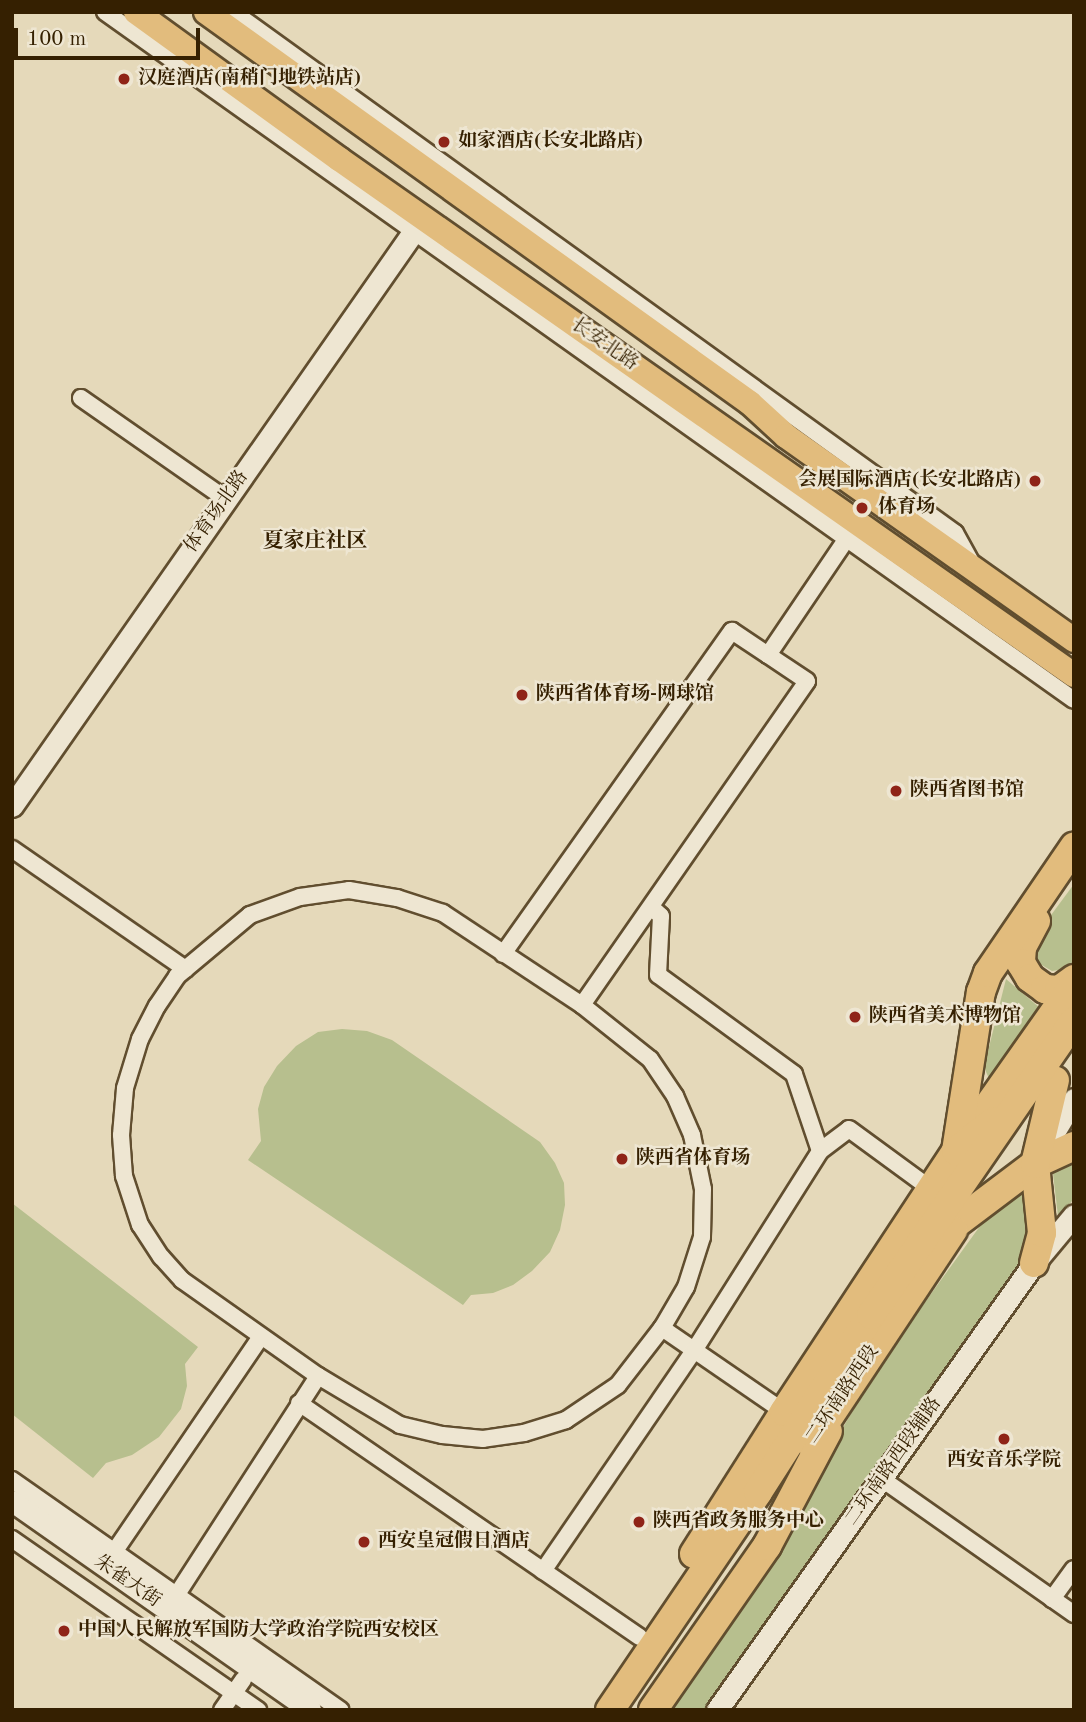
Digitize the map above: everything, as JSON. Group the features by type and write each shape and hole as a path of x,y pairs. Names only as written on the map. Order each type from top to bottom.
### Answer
{"highway":[{"path":"956,1152 981,992 988,973 1074,847"},
{"path":"1074,867 1030,928 1022,947 1021,963 1030,978 1045,989 1059,990 1074,981"},
{"path":"589,1710 675,1584 931,1189 1074,981"},
{"name":"二环南路西段","path":"630,1710 765,1497 871,1315 1074,1021"},
{"name":"二环南路西段","path":"610,1710 765,1497 858,1375 958,1222 1065,1090 1074,1055"},
{"path":"1034,1263 1042,1233 1035,1164 1065,1090"},
{"path":"956,1152 1016,1104"},
{"path":"958,1222 1035,1164 1074,1146"},
{"path":"675,1584 871,1315"},
{"path":"653,1710 767,1546 858,1375"}],"main road":[{"name":"长安北路","path":"136,12 418,225 853,531 1074,675"},
{"name":"长安北路","path":"206,12 363,122 750,403 786,436 1074,640"},
{"name":"体育场北路","path":"12,806 418,225"},
{"name":"二环南路西段辅路","path":"717,1710 1034,1263 1074,1215"},
{"name":"朱雀大街","path":"12,1502 110,1559 172,1603 310,1710"},
{"name":"朱雀大街","path":"12,1519 238,1686 285,1710"}],"street":[{"path":"105,12 418,225"},
{"path":"233,12 955,533 975,570"},
{"path":"81,398 226,499"},
{"path":"768,655 853,531 1074,699"},
{"path":"503,954 732,631 807,681 582,1005"},
{"path":"12,849 185,969"},
{"path":"349,890 397,898 443,913 503,954 582,1005 650,1059 675,1096 699,1158 703,1189 702,1237 686,1287 662,1328 618,1385 566,1420 524,1433 483,1439 442,1435 400,1425 318,1376 182,1280 161,1257 140,1225 124,1176 121,1135 125,1088 136,1052 157,1006 185,969 250,915 300,897 349,890"},
{"path":"652,907 662,916 658,975 793,1074 820,1151"},
{"path":"543,1571 695,1349 820,1151 849,1129 931,1189"},
{"path":"662,1328 784,1412"},
{"path":"12,1480 110,1559 261,1337"},
{"path":"318,1376 172,1603 341,1710"},
{"path":"299,1403 639,1637"},
{"path":"882,1479 1074,1614"},
{"path":"12,1538 238,1686 258,1710"},
{"path":"1052,1599 1074,1569"},
{"path":"222,1710 238,1686"}],"green space":[{"path":"1074,884 1074,964 1071,968 1052,971 1040,964 1035,955 1040,930"},
{"path":"1006,979 1040,1008 990,1081 984,1067"},
{"path":"342,1029 367,1031 392,1040 540,1142 555,1163 564,1183 565,1205 560,1230 550,1252 532,1271 513,1285 493,1293 471,1295 463,1305 248,1160 261,1141 258,1109 264,1087 277,1066 296,1046 318,1032"},
{"path":"1074,1156 1074,1199 1058,1216 1052,1165"},
{"path":"1031,1177 1030,1251 710,1710 670,1710 763,1567 876,1370 988,1215"},
{"path":"12,1203 198,1347 185,1364 187,1386 181,1409 159,1437 132,1455 106,1463 93,1478 12,1414"}],"place":[{"name":"汉庭酒店(南稍门地铁站店)","path":"124,79"},
{"name":"如家酒店(长安北路店)","path":"444,142"},
{"name":"会展国际酒店(长安北路店)","path":"1035,481"},
{"name":"体育场","path":"862,508"},
{"name":"陕西省体育场-网球馆","path":"522,695"},
{"name":"陕西省图书馆","path":"896,791"},
{"name":"陕西省美术博物馆","path":"855,1017"},
{"name":"陕西省体育场","path":"622,1159"},
{"name":"西安音乐学院","path":"1004,1439"},
{"name":"陕西省政务服务中心","path":"639,1522"},
{"name":"西安皇冠假日酒店","path":"364,1542"},
{"name":"中国人民解放军国防大学政治学院西安校区","path":"64,1631"}],"district":[{"name":"夏家庄社区","path":"315,542"}]}
